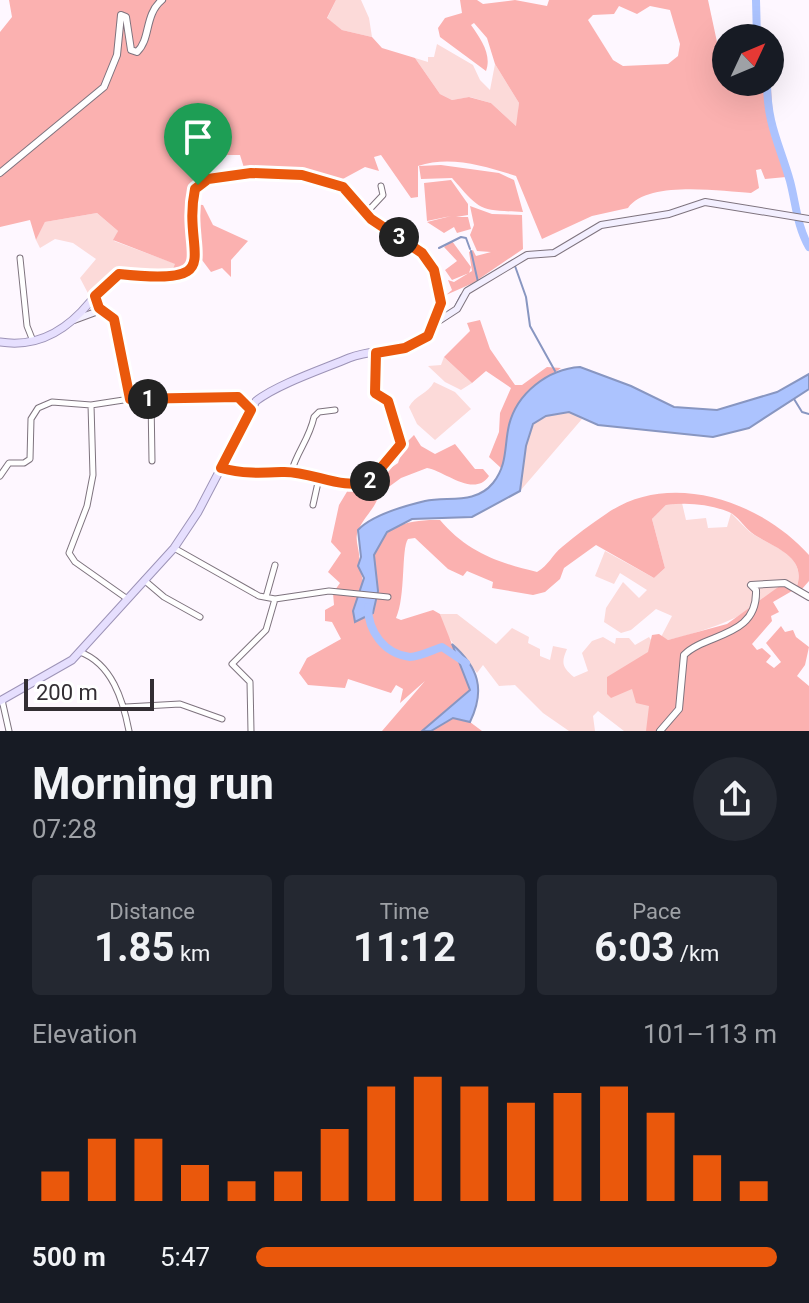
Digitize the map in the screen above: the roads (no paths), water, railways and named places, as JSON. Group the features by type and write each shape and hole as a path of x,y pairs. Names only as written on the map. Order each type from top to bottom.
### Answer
{"main road":[{"path":"71,322 119,274 172,276 195,264 194,195 198,185 208,179 251,173 302,175 343,187 388,232 413,245 427,258 434,270 440,294 437,322"},
{"path":"1,698 80,652 174,548 256,401 269,391 350,358 416,344 428,336 437,322 457,309 467,291 527,255 554,253 567,247 579,235 601,225 661,216 705,202 802,217"},
{"path":"95,296 101,310 114,319 130,399 238,397 256,401"},
{"path":"0,342 33,342 101,310"},
{"path":"238,397 251,410"}],"street":[{"path":"0,173 104,87 117,55 121,15 126,17 131,50 138,52 150,13 162,0"},
{"path":"362,209 368,211 383,195 381,186"},
{"path":"20,258 27,326 33,342"},
{"path":"221,468 245,473 291,473 344,483 363,483 375,478 401,445 388,401 375,393 376,353"},
{"path":"0,476 9,463 24,463 30,459 34,411 52,402 91,405 130,399"},
{"path":"151,399 152,461"},
{"path":"91,405 93,475 87,506 69,553 75,562 126,598"},
{"path":"291,473 297,454 312,433 314,417 319,412 335,410"},
{"path":"313,505 319,478"},
{"path":"174,548 191,561 225,574 266,597 275,599 329,591 388,597"},
{"path":"266,597 275,565"},
{"path":"143,580 164,597 200,617"},
{"path":"660,731 679,709 684,655 698,645 729,634 752,614 756,590 751,585 785,583 809,597"},
{"path":"251,731 247,703 250,682 232,664 266,630 275,599"},
{"path":"80,652 100,665 126,707 129,731"},
{"path":"1,698 9,731"},
{"path":"126,707 180,704 222,719"}],"water":[{"path":"580,367 631,386 674,407 717,410 777,392 809,374 809,389 749,428 713,437 598,425 569,412 546,416 533,424 526,446 520,491 472,517 412,519 387,532 374,555 378,591 373,613 355,622 353,611 364,578 358,566 361,557 358,530 371,520 398,508 425,501 470,497 486,490 501,469 509,425 519,403 546,378"},
{"path":"452,644 468,661 477,679 475,710 470,722 453,718 431,731 422,731 470,690"}],"waterway":[{"path":"756,0 757,24"},
{"path":"768,96 771,122 790,181 799,223 809,247"},
{"path":"439,248 461,237 466,238 470,249"},
{"path":"471,251 478,282"},
{"path":"503,266 513,260"},
{"path":"515,266 526,297 530,326 555,371"},
{"path":"455,307 461,295"},
{"path":"794,399 802,412 809,414"},
{"path":"368,607 374,633 392,651 414,657 442,647 466,663"}]}
